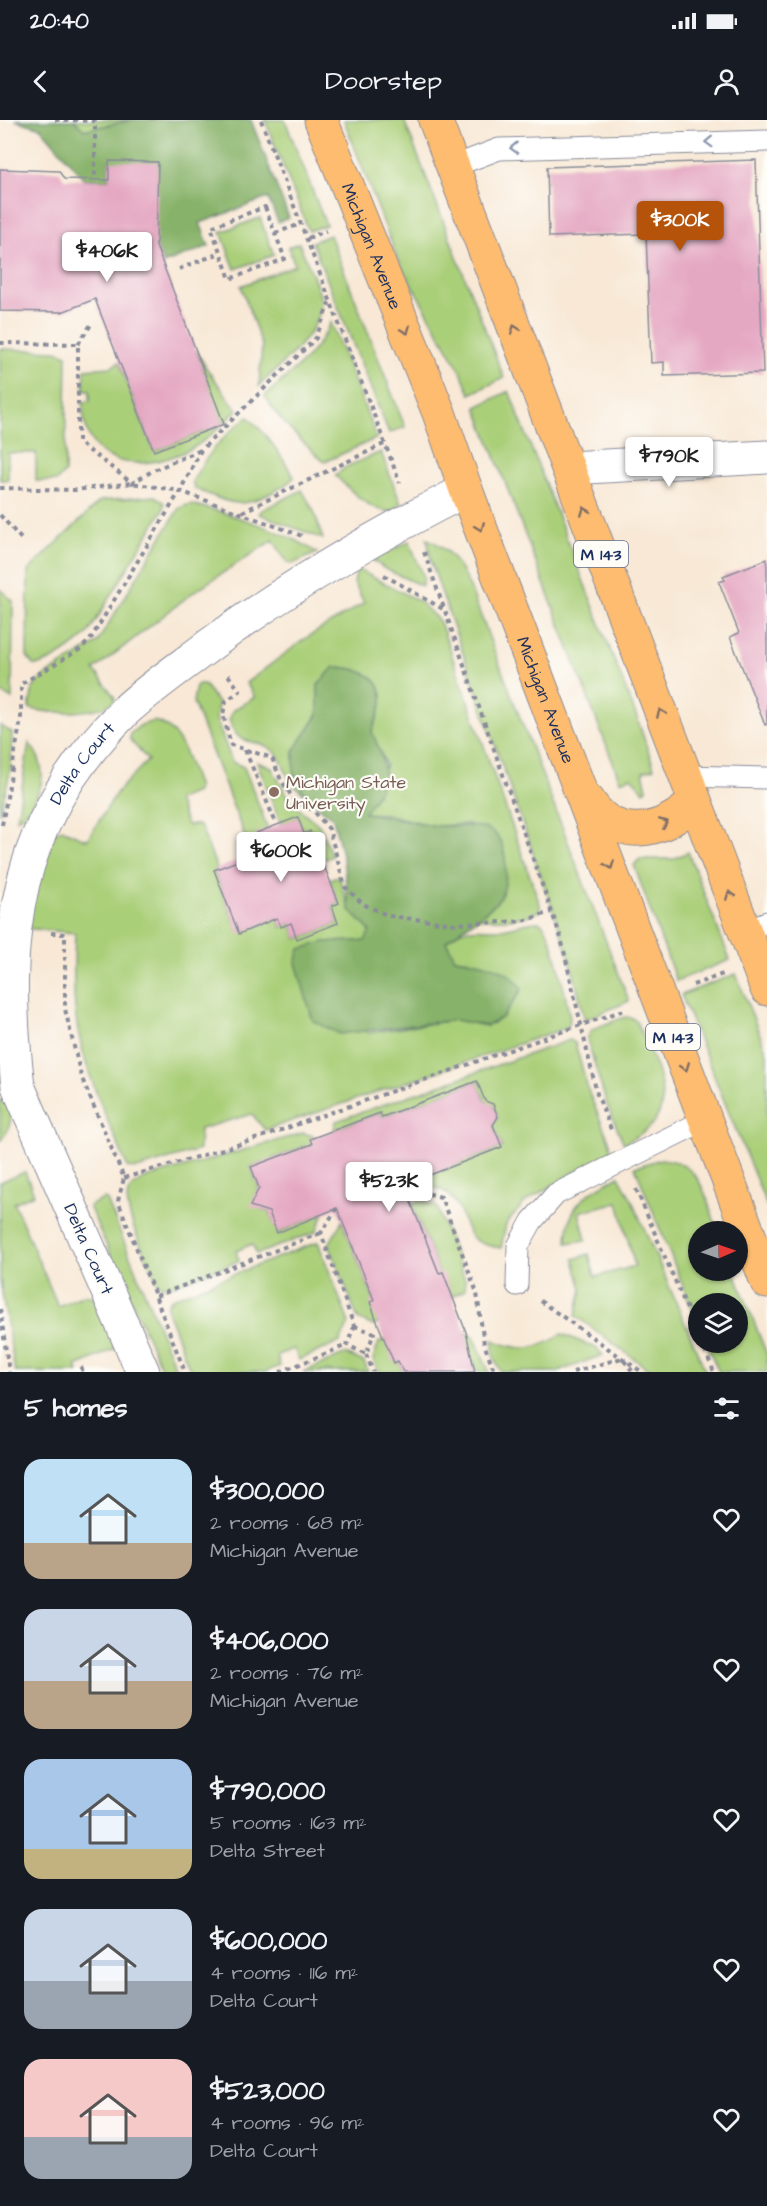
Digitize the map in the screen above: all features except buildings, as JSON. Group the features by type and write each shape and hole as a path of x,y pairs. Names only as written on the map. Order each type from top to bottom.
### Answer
{"main road":[{"name":"Michigan Avenue","path":"321,120 439,413 466,490 582,790 658,998 767,1282"},
{"name":"M 143","path":"435,120 689,789 756,927 762,975"},
{"path":"582,790 603,820 633,829 651,828 667,823 682,814 689,789"}],"street":[{"path":"569,468 767,458"},
{"name":"Delta Court","path":"143,1372 18,1086 3,1013 5,931 15,886 30,842 53,796 85,754 126,710 251,615 346,554 466,490"}],"lane":[{"path":"454,166 499,149 767,141"},
{"path":"689,789 767,778"},
{"path":"517,1285 518,1246 532,1221 555,1194 705,1120"}],"path":[{"path":"55,120 95,121 95,179"},
{"path":"261,120 386,442 561,938 579,1027 597,1094 688,1311"},
{"path":"265,207 275,233 285,259 230,279 211,227 265,207"},
{"path":"275,233 301,224"},
{"path":"308,238 326,231"},
{"path":"179,269 220,253"},
{"path":"1,827 21,719 21,684 79,650 90,640 180,491 201,450 316,338 331,299"},
{"path":"92,323 78,344 78,442 132,483"},
{"path":"0,343 78,344"},
{"path":"242,513 386,442"},
{"path":"132,483 154,470 201,450"},
{"path":"0,488 76,490 132,483 180,491"},
{"path":"0,515 23,541"},
{"path":"207,647 240,691 226,701 222,714 231,745 272,758 281,780 295,801 314,810 329,829 345,887 363,904 389,916 455,924 523,921 551,912"},
{"path":"245,749 274,821"},
{"path":"5,931 65,934 64,1009 81,1076 124,1178 118,1201 185,1372"},
{"path":"124,1178 244,1143 658,998 762,975"},
{"path":"411,1189 441,1197 477,1293 484,1344 495,1372"},
{"path":"156,1296 321,1233 337,1208"},
{"path":"321,1233 354,1326 347,1345"},
{"path":"517,1285 642,1372"},
{"path":"0,1309 9,1372"},
{"path":"354,1326 374,1333 366,1354 373,1372"},
{"path":"280,1372 347,1345 366,1354"},
{"path":"706,1353 714,1372"},
{"path":"573,1372 622,1358"},
{"path":"622,1358 633,1372"}],"green space":[{"path":"15,120 74,120 84,130 133,120 251,120 289,218 278,222 268,198 200,223 209,246 163,264 156,246 109,162 109,180 84,179 41,128"},
{"path":"74,120 133,120 83,130"},
{"path":"265,120 285,120 326,225 309,231"},
{"path":"344,120 404,120 504,378 470,394 461,372 398,260"},
{"path":"260,218 274,255 235,269 221,232"},
{"path":"330,235 405,427 389,433 312,242"},
{"path":"299,243 318,289 321,308 317,320 300,345 259,386 262,346 241,286 295,265 288,247"},
{"path":"331,322 377,438 324,462 284,423 265,396 311,353"},
{"path":"0,349 57,351 67,355 65,472 57,481 36,481 36,453 8,453 8,480 0,480"},
{"path":"196,350 207,369 237,410 223,424"},
{"path":"119,362 154,451 223,424 191,449 152,462 134,463 118,460 103,453 92,442 85,425 83,402 90,401 90,390 84,390 85,369 111,367"},
{"path":"509,391 637,718 654,768 643,772 647,789 644,791 631,777 620,781 476,407"},
{"path":"248,417 273,445 294,477 271,493 250,502 233,503 195,489 192,482 209,454 223,438"},
{"path":"381,452 401,504 392,512 368,504 335,475 348,466"},
{"path":"302,490 314,511 323,539 259,514 262,510"},
{"path":"155,496 164,503 163,510 89,632 55,658 39,665 33,665 27,656 28,571 100,501"},
{"path":"190,504 256,524 305,545 317,553 292,564 287,562 273,540 195,591 94,670 114,696 115,701 97,709 74,712 49,712 29,708 33,688 41,678 97,643 179,508"},
{"path":"427,539 448,552 469,585 629,1001 587,1019 584,1017 570,959 432,565"},
{"path":"409,541 424,577 422,586 385,569 373,560"},
{"path":"357,569 419,601 440,622 540,905 540,910 533,914 517,918 476,918 499,899 470,824 435,826 385,814 363,813 386,765 372,732 382,701 378,684 373,678 358,671 334,667 318,685 318,715 294,751 294,774 305,795 291,782 275,752 260,744 242,739 233,729 229,718 233,710 255,697 246,683 306,638 364,603 354,583"},
{"path":"0,589 13,601 12,699 0,692"},
{"path":"334,667 366,674 378,684 381,692 382,701 372,732 382,757 384,774 379,791 364,813 432,825 478,826 496,834 502,844 506,873 500,898 483,914 446,941 455,958 483,963 502,970 517,981 522,989 503,1017 487,1026 455,1020 340,1034 313,1021 296,963 300,949 324,942 365,941 370,931 349,909 343,859 333,818 305,795 294,774 294,751 318,715 318,685"},
{"path":"204,684 218,703 216,719 232,762 244,767 268,829 262,848 251,853 193,702 196,686"},
{"path":"154,721 171,730 183,747 198,787 196,792 177,800 187,825 198,825 202,830 217,869 214,871 239,933 277,918 281,927 291,923 297,939 338,923 332,906 339,903 329,879 339,876 349,909 370,931 366,941 324,942 368,1033 455,1020 487,1026 503,1017 522,989 517,981 492,966 455,958 446,941 466,930 502,929 534,922 539,922 544,926 554,949 570,1017 569,1025 563,1029 265,1130 252,1114 200,1129 199,1150 137,1169 128,1168 99,1100 82,1048 75,1006 75,933 24,928 51,833 62,829 87,840 117,792 148,760 130,740 130,734 141,725"},
{"path":"0,725 12,733 11,768 0,814"},
{"path":"29,743 40,763 41,783 33,803 17,819"},
{"path":"257,762 271,767 292,803 319,825 332,856 322,860 311,832 304,834 298,818 281,824"},
{"path":"688,852 730,960 676,981 634,865 640,859 673,859"},
{"path":"736,974 767,1053 767,1206 681,995"},
{"path":"625,1017 637,1022 657,1069 662,1094 661,1106 651,1126 624,1144 607,1105 587,1039 592,1029"},
{"path":"570,1040 575,1043 589,1093 610,1143 611,1151 526,1201 506,1224 501,1248 486,1245 470,1235 456,1204 446,1192 413,1181 502,1147 493,1125 498,1117 493,1105 485,1101 477,1081 382,1117 380,1113 334,1130 336,1121"},
{"path":"0,1101 6,1101 12,1115 8,1130 0,1142"},
{"path":"303,1133 313,1136 312,1144 251,1167 259,1188 255,1197 260,1209 269,1212 278,1233 324,1213 316,1232 257,1254 252,1244 236,1251 239,1261 168,1287 158,1284 129,1212 127,1201 131,1188 146,1178"},
{"path":"661,1159 686,1167 694,1174 714,1221 688,1221 688,1281 738,1281 743,1293 688,1293 688,1299 635,1167"},
{"path":"25,1172 34,1194 14,1203 58,1306 84,1295 94,1297 115,1346 115,1349 76,1366 78,1372 15,1372 0,1280 0,1182"},
{"path":"619,1176 631,1198 688,1330 688,1353 698,1353 706,1372 652,1372 576,1316 582,1289 574,1259 589,1254 595,1277 635,1266 618,1202 579,1212 586,1240 567,1243 568,1229 575,1209 588,1194"},
{"path":"104,1199 107,1200 177,1372 163,1372 89,1206"},
{"path":"422,1200 437,1207 465,1280 465,1290 452,1296 439,1273 412,1204"},
{"path":"342,1221 374,1300 378,1324 373,1326 358,1319 329,1244"},
{"path":"318,1242 349,1323 340,1342 299,1360 294,1349 277,1355 280,1366 265,1372 191,1372 168,1313 167,1305 172,1298"},
{"path":"748,1307 767,1355 767,1372 719,1372 710,1353 748,1353"},
{"path":"466,1332 474,1336 489,1372 478,1372 464,1337"},
{"path":"562,1334 596,1348 603,1355 557,1372 501,1372 493,1355 493,1340 512,1347 529,1348 545,1344"},
{"path":"385,1339 395,1362 398,1361 403,1372 378,1372 373,1359 379,1342"},
{"path":"346,1354 364,1362 368,1372 303,1372"}],"place":[{"name":"Michigan State University","path":"274,792"}]}
